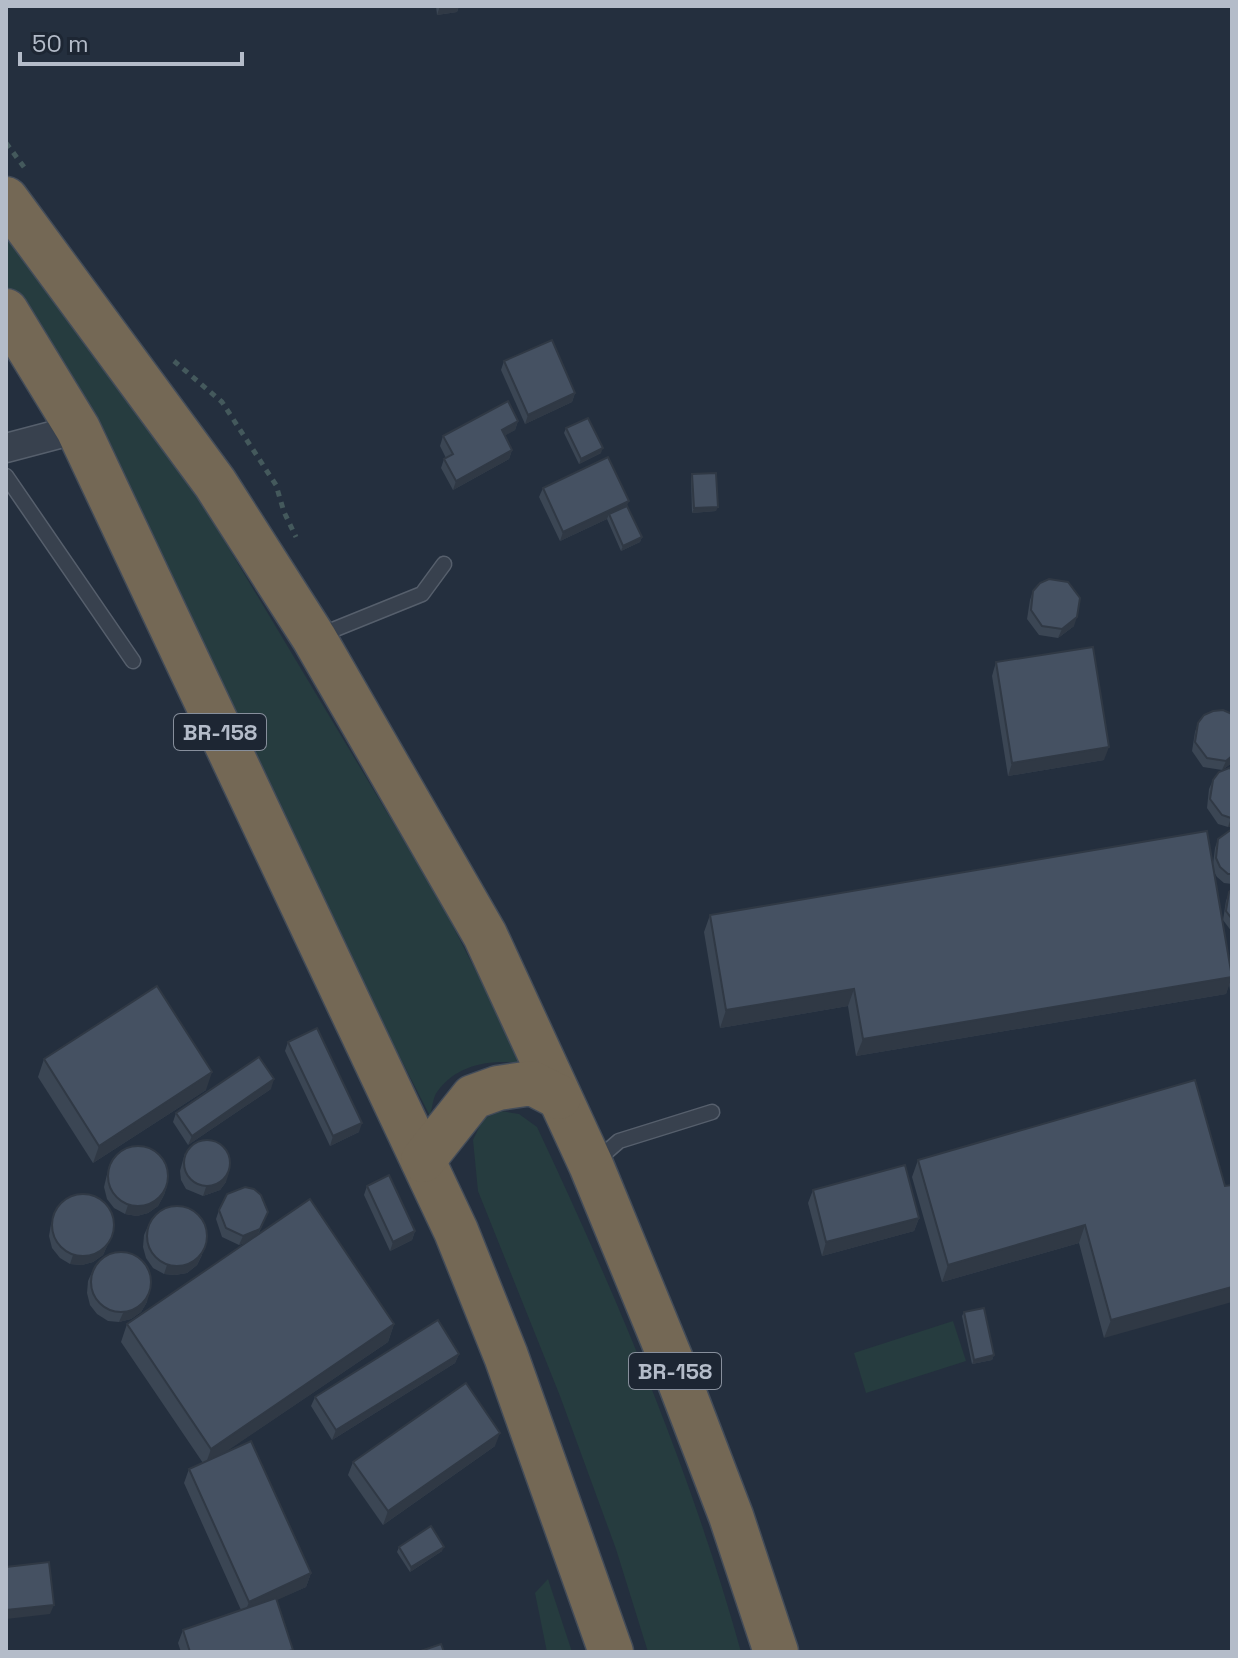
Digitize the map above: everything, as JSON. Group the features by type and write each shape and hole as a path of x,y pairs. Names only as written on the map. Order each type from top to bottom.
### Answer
{"highway":[{"name":"BR-158","path":"6,199 215,483 314,638 485,935 591,1165 731,1516 776,1652"},
{"name":"BR-158","path":"6,311 78,429 456,1231 506,1356 611,1652"},
{"path":"423,1160 473,1097 498,1088 532,1083 559,1097"}],"street":[{"path":"6,448 78,429"}],"lane":[{"path":"6,476 133,661"},
{"path":"314,638 422,594 444,564"},
{"path":"591,1165 619,1141 712,1112"}],"green space":[{"path":"6,230 179,465 440,901 523,1063 487,1063 465,1069 445,1082 436,1094 430,1116 6,290"},
{"path":"501,1111 519,1114 537,1127 596,1255 676,1451 741,1652 648,1652 616,1549 560,1396 478,1191 473,1140 483,1119"},
{"path":"953,1321 966,1361 866,1393 854,1353"},
{"path":"548,1579 572,1652 547,1652 535,1593"}],"building":[{"path":"552,340 575,393 528,415 504,361"},
{"path":"508,401 518,421 502,430 512,450 456,481 444,459 453,454 443,436"},
{"path":"588,418 603,448 581,459 566,428"},
{"path":"608,457 629,501 563,532 543,488"},
{"path":"716,473 718,507 694,508 692,474"},
{"path":"627,506 642,537 623,546 609,514"},
{"path":"1049,579 1068,582 1080,598 1077,617 1062,629 1042,626 1031,610 1033,591"},
{"path":"1093,647 1109,747 1012,763 996,662"},
{"path":"1223,710 1232,714 1232,756 1226,761 1207,758 1195,742 1198,723 1204,715"},
{"path":"1232,769 1231,818 1222,815 1210,799 1213,780 1219,772"},
{"path":"1232,829 1232,874 1228,874 1216,858 1218,839"},
{"path":"1207,831 1232,977 863,1039 854,989 726,1010 710,915"},
{"path":"1232,889 1232,919 1226,911"},
{"path":"157,986 212,1072 99,1146 44,1059"},
{"path":"317,1028 362,1123 333,1136 288,1042"},
{"path":"259,1057 274,1079 192,1136 176,1113"},
{"path":"1195,1080 1225,1186 1232,1185 1232,1287 1111,1320 1085,1225 948,1265 918,1160"},
{"path":"207,1140 224,1146 230,1163 224,1180 207,1186 190,1180 184,1163 190,1146"},
{"path":"138,1146 160,1154 168,1176 160,1198 138,1206 116,1198 108,1176 116,1154"},
{"path":"905,1165 919,1218 826,1242 813,1190"},
{"path":"389,1175 415,1231 393,1242 367,1186"},
{"path":"245,1187 261,1195 268,1212 260,1229 243,1236 226,1228 219,1210 227,1194"},
{"path":"83,1194 105,1203 114,1225 105,1247 83,1256 61,1247 52,1225 61,1203"},
{"path":"310,1199 394,1324 211,1449 127,1324"},
{"path":"177,1206 189,1208 198,1215 205,1224 205,1248 198,1257 189,1264 177,1266 165,1264 156,1257 149,1248 147,1236 149,1224 156,1215 165,1208"},
{"path":"121,1252 143,1260 151,1282 143,1304 121,1312 99,1304 91,1282 99,1260"},
{"path":"984,1308 994,1355 974,1360 964,1312"},
{"path":"438,1320 459,1354 336,1430 315,1397"},
{"path":"466,1383 500,1433 388,1511 353,1462"},
{"path":"251,1441 311,1573 249,1602 189,1469"},
{"path":"431,1526 444,1547 411,1567 399,1547"},
{"path":"49,1562 54,1605 6,1610 6,1567"},
{"path":"276,1598 293,1650 190,1652 183,1630"},
{"path":"441,1644 444,1652 418,1652"}]}
